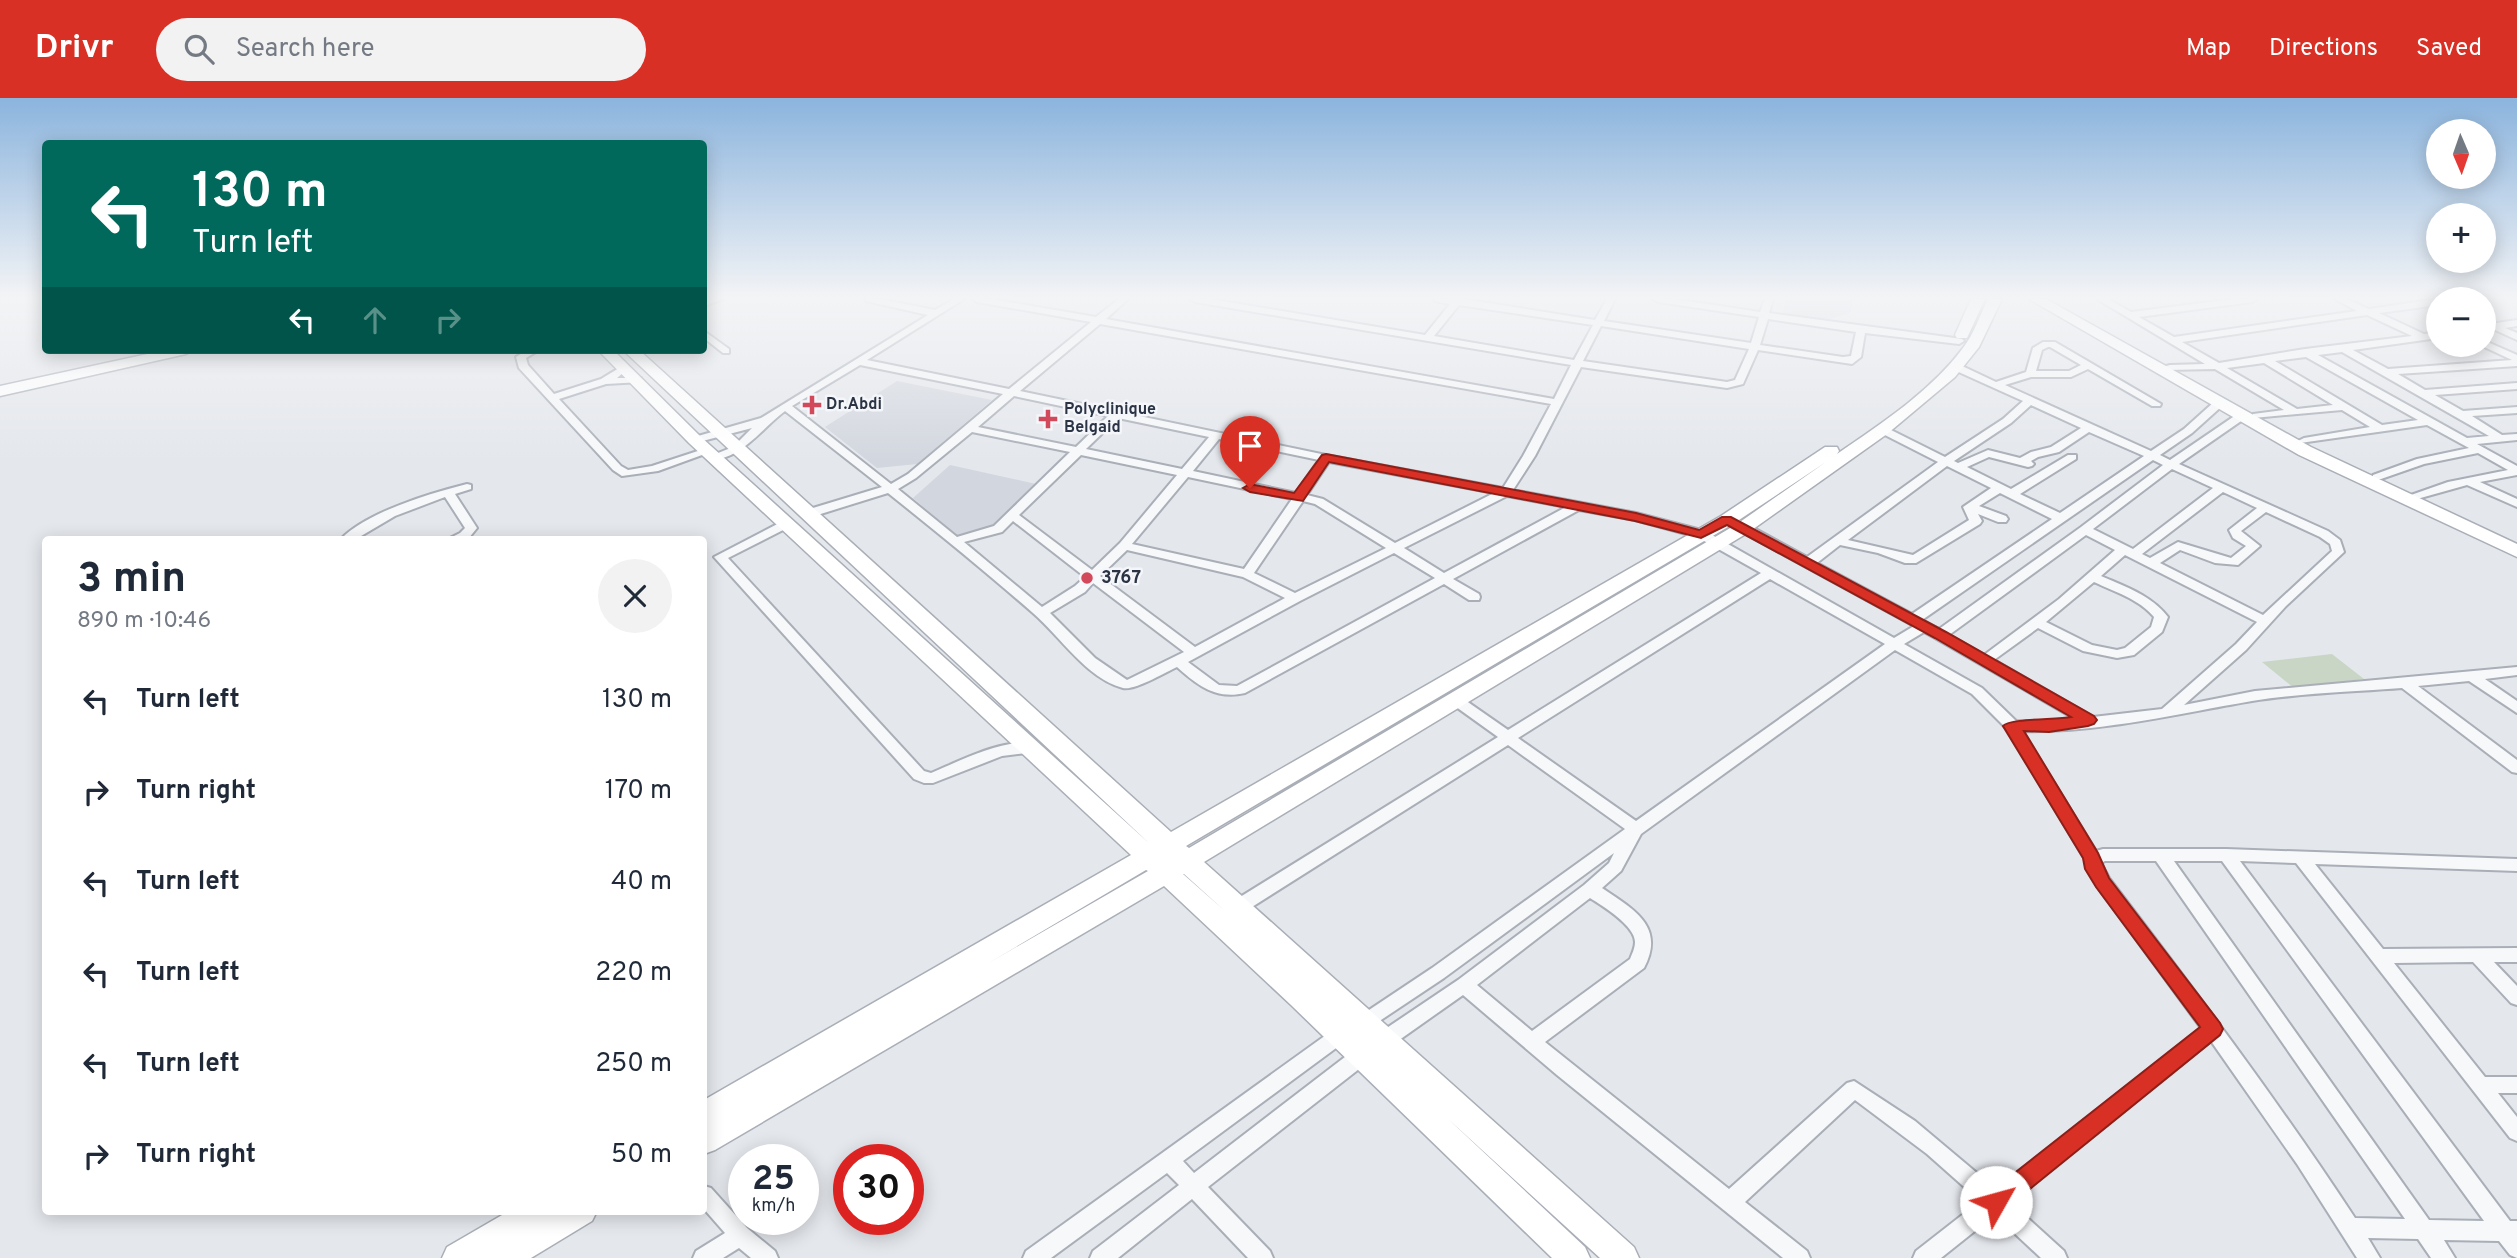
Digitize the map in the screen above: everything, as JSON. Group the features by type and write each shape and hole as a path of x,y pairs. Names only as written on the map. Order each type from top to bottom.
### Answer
{"main road":[{"path":"1735,524 1796,475 1907,397 1949,353"},
{"path":"707,1113 1157,864 1710,538 1811,483 1921,400 1967,353"},
{"path":"2130,353 2218,404 2304,441 2517,541"},
{"path":"2144,353 2305,451 2517,551"},
{"path":"0,383 133,354"},
{"path":"0,391 168,354"},
{"path":"609,354 795,523 1178,852 1384,1040 1493,1160 1574,1258"},
{"path":"708,445 737,449 795,523 1006,741 1030,748 1361,1056 1623,1258"},
{"path":"1178,852 1457,701 1710,538"},
{"path":"707,1139 1157,864"},
{"path":"458,1258 531,1215"},
{"path":"502,1258 574,1215"}],"street":[{"path":"737,449 764,421 785,405 870,353"},
{"path":"1006,741 933,778 919,775 720,557 795,523 892,488 921,470 1059,353"},
{"path":"1279,353 1555,402"},
{"path":"1519,353 1732,384 1739,382 1752,353"},
{"path":"785,405 892,488 1041,613 1102,673 1127,684 1179,661 1295,598 1506,492 1522,468 1581,353"},
{"path":"1793,353 1852,361 1857,353"},
{"path":"2030,374 2036,353"},
{"path":"2069,353 2156,404"},
{"path":"2198,353 2295,412"},
{"path":"2169,368 2220,366 2299,353"},
{"path":"2307,353 2517,472"},
{"path":"2353,353 2498,438"},
{"path":"527,354 521,357 523,366 617,468 626,474 637,474 764,421"},
{"path":"2265,359 2380,429"},
{"path":"857,361 1216,436 1636,517 1710,538 1977,691 2012,726 2092,858 2094,869 2103,883 2213,1029 2304,1158 2369,1258"},
{"path":"2388,372 2517,361"},
{"path":"1996,385 2030,374 2065,375 2089,365"},
{"path":"1956,367 2324,534 2339,548 2241,647 2166,713"},
{"path":"552,398 624,370"},
{"path":"2424,393 2517,386"},
{"path":"1808,562 1945,461 2007,421 2030,400"},
{"path":"1034,1258 1340,1035 1363,1023 1894,644 1918,623 2188,431 2218,404"},
{"path":"1941,635 2085,530 2141,485 2249,416 2343,407"},
{"path":"2461,414 2517,410"},
{"path":"955,541 998,529 1115,415"},
{"path":"2304,441 2429,421"},
{"path":"1957,468 1988,453 2024,463 2035,454 2054,450 2088,427"},
{"path":"969,428 1298,498 1310,498 1327,504 1474,597"},
{"path":"1883,430 2062,519"},
{"path":"1041,613 1080,589 1124,547 1216,436"},
{"path":"2464,442 2517,437"},
{"path":"2377,477 2421,461 2478,450"},
{"path":"1970,506 2071,457"},
{"path":"1247,574 1326,458"},
{"path":"2417,495 2468,481 2517,472"},
{"path":"2468,481 2517,503"},
{"path":"351,536 386,514 415,501 467,487"},
{"path":"1986,660 2092,577 2221,488"},
{"path":"448,493 471,528 464,536"},
{"path":"1179,661 1213,689 1227,693 1240,690 1577,506"},
{"path":"1837,541 1881,550 1905,559 1916,559 1976,521 1976,516 1969,510 1970,506"},
{"path":"1970,506 2002,519"},
{"path":"2151,563 2178,546 2191,548 2226,562 2234,562 2254,546 2237,535 2235,530 2264,508"},
{"path":"1013,516 1194,653"},
{"path":"1735,524 1941,635 2088,720"},
{"path":"2085,530 2265,621"},
{"path":"1124,547 1247,574 1295,598"},
{"path":"1238,907 1770,573"},
{"path":"2036,622 2088,648 2117,654 2129,652 2157,629 2161,617 2152,606 2092,577"},
{"path":"2012,726 2049,726 2166,713 2255,696 2517,671"},
{"path":"2472,676 2517,708"},
{"path":"2405,683 2517,768"},
{"path":"1457,701 1636,829"},
{"path":"1101,1258 1361,1056 1464,985 1590,889 1615,867 1636,829"},
{"path":"2092,858 2103,855 2226,855 2517,865"},
{"path":"2161,855 2444,1258"},
{"path":"2226,855 2513,1237"},
{"path":"2300,857 2517,1132"},
{"path":"1531,1042 1638,963 1644,942 1643,933 1636,924 1590,889"},
{"path":"2377,956 2517,955"},
{"path":"2479,956 2517,999"},
{"path":"1464,985 1799,1258"},
{"path":"1924,1258 2213,1029"},
{"path":"2478,1085 2517,1085"},
{"path":"1729,1203 1854,1089 1884,1108 1996,1202 2056,1258"},
{"path":"1168,1160 1262,1258"},
{"path":"707,1198 728,1222"},
{"path":"2349,1228 2425,1230 2513,1237"},
{"path":"704,1258 740,1235 767,1258"}],"shaded area":[{"path":"897,381 992,400 917,464 877,468 825,427"},
{"path":"950,465 1036,484 995,525 958,536 913,498"}],"green space":[{"path":"2332,654 2364,679 2294,688 2262,662"}],"place":[{"name":"Dr.Abdi","path":"812,405"},
{"name":"Polyclinique Belgaid","path":"1048,419"},
{"name":"3767","path":"1087,578"}],"route":[{"path":"1250,488 1298,498 1326,458 1636,517 1701,534 1727,520 1941,635 2088,720 2049,726 2012,726 2092,858 2094,869 2103,883 2213,1029 1996,1202"}]}
